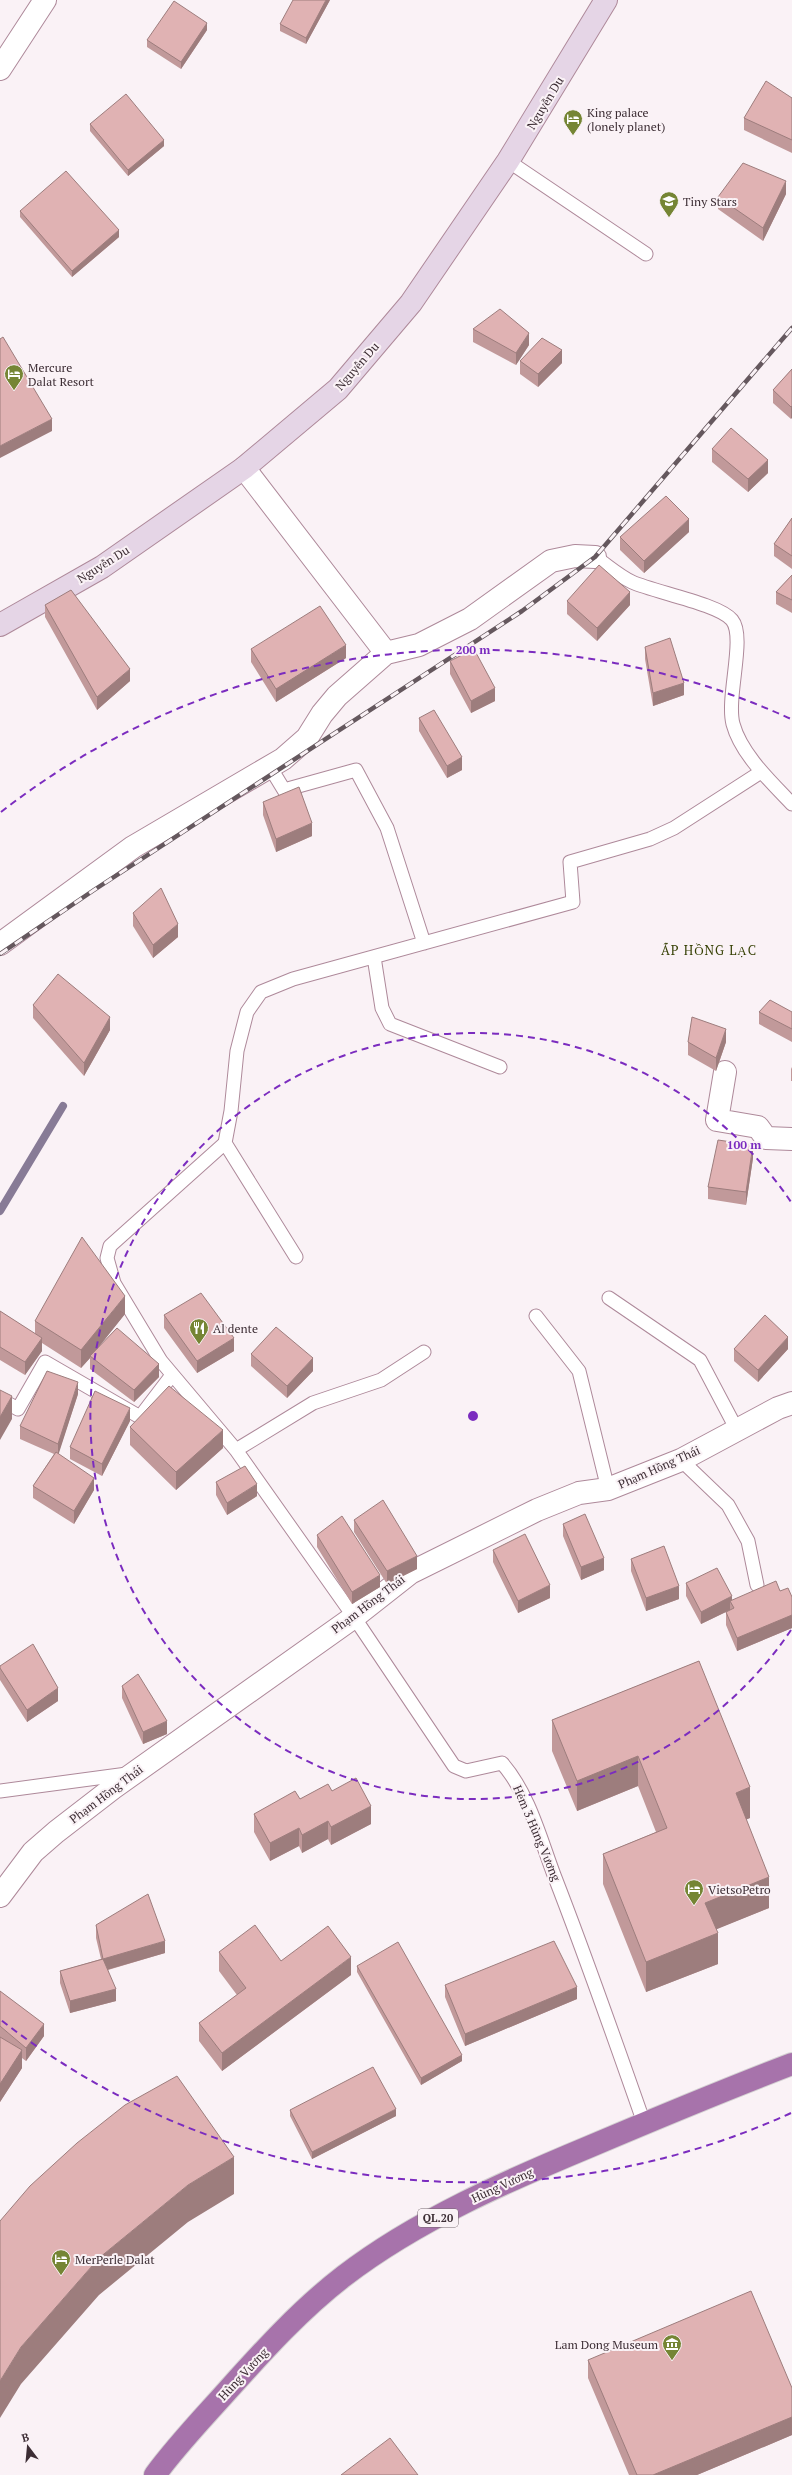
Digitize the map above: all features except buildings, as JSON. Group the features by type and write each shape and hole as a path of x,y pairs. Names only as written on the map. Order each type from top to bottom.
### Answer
{"highway":[{"name":"Hùng Vương","path":"154,2475 173,2450 247,2368 302,2313 344,2276 388,2246 471,2199 644,2123 792,2064"}],"street":[{"path":"0,68 45,0"},
{"name":"Nguyễn Du","path":"0,625 102,566 244,468 338,389 411,303 508,161 606,0"},
{"path":"244,468 386,652"},
{"path":"1,941 132,847 283,759 307,738 322,714 337,696 386,652 419,645 470,619 551,561 575,556 595,557"},
{"path":"725,1072 717,1120 758,1128 766,1138 792,1139"},
{"name":"Phạm Hồng Thái","path":"0,1896 32,1852 134,1773 354,1617 410,1573 465,1544 578,1493 608,1489 681,1460 792,1403"},
{"path":"754,2079 792,2074"}],"lane":[{"path":"508,161 646,254"},
{"path":"595,557 632,582 715,610 731,619 738,632 730,709 734,726 761,772 792,804"},
{"path":"270,767 284,790 356,770 387,828 424,943"},
{"path":"354,1617 236,1450 161,1361 114,1283 107,1258 110,1246 225,1143 239,1045 247,1012 261,992 293,980 573,902 570,862 650,839 674,828 761,772"},
{"path":"374,957 382,1008 390,1024 500,1067"},
{"path":"225,1143 296,1257"},
{"path":"608,1298 700,1360 737,1430"},
{"path":"536,1316 579,1371 608,1489"},
{"path":"236,1450 313,1403 381,1380 424,1352"},
{"path":"0,1399 18,1409 45,1362 140,1417 172,1375"},
{"path":"681,1460 728,1505 748,1541 757,1585"},
{"name":"Hẻm 3 Hùng Vương","path":"354,1617 454,1766 466,1771 502,1763 511,1773 527,1805 595,1980 644,2123"},
{"path":"0,1791 134,1773"}],"waterway":[{"path":"0,1211 63,1106"}],"railway":[{"path":"0,954 94,890 522,611 595,557 792,328"}],"place":[{"name":"King palace (lonely planet)","path":"573,136"},
{"name":"Tiny Stars","path":"669,218"},
{"name":"Mercure Dalat Resort","path":"14,391"},
{"name":"Al dente","path":"199,1345"},
{"name":"VietsoPetro","path":"694,1906"},
{"name":"MerPerle Dalat","path":"61,2276"},
{"name":"Lam Dong Museum","path":"672,2361"}],"district":[{"name":"ẤP HỒNG LẠC","path":"709,950"}]}
